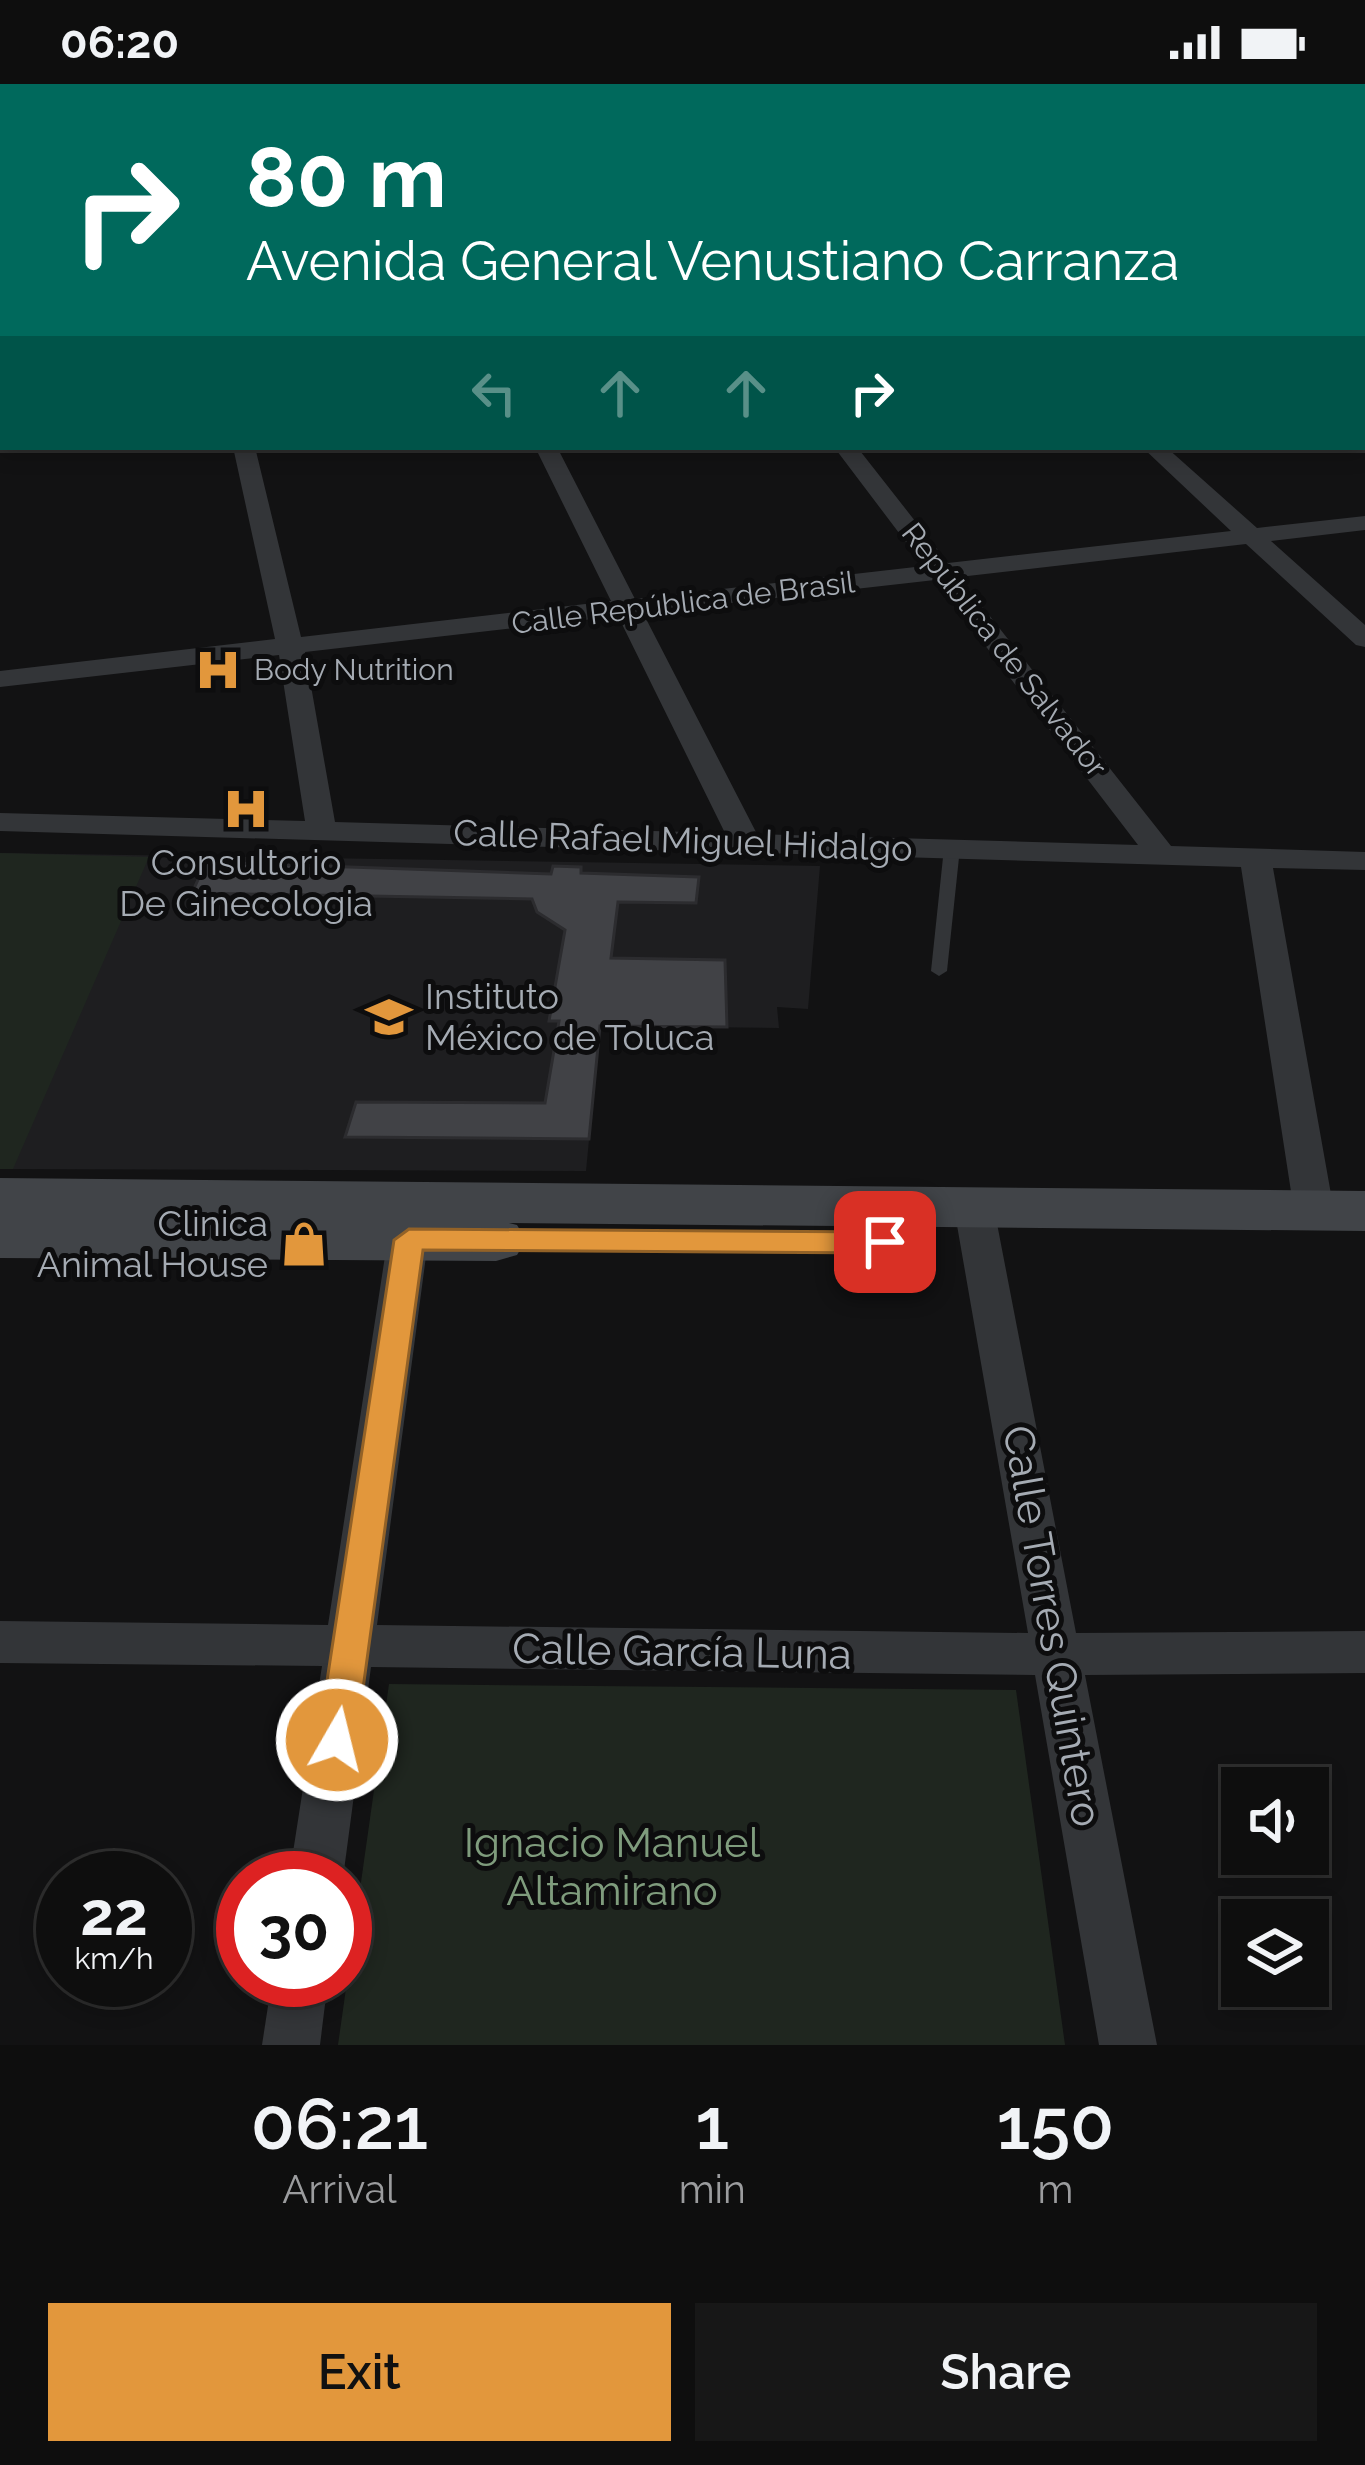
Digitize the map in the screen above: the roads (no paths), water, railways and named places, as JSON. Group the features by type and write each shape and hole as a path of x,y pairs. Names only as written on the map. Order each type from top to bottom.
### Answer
{"main road":[{"path":"0,1198 411,1221"},
{"path":"977,1225 1340,1211"},
{"path":"0,1238 411,1221 977,1225 1365,1245"}],"street":[{"path":"245,450 292,649 322,828"},
{"path":"548,450 745,842"},
{"name":"República de Salvador","path":"847,450 1161,854"},
{"path":"1156,450 1365,639"},
{"name":"Calle República de Brasil","path":"0,679 1365,523"},
{"name":"Calle Rafael Miguel Hidalgo","path":"0,822 1365,861"},
{"path":"1255,857 1340,1211"},
{"path":"320,1851 411,1221"},
{"name":"Calle Torres Quintero","path":"977,1225 1060,1654 1128,2045"},
{"name":"Calle García Luna","path":"0,1642 1060,1654 1365,1652"},
{"path":"290,2045 296,2007"}],"lane":[{"path":"939,971 952,848"}],"place":[{"name":"Body Nutrition","path":"218,670"},
{"name":"Consultorio De Ginecologia","path":"246,809"},
{"name":"Instituto México de Toluca","path":"389,1017"},
{"name":"Clinica Animal House","path":"304,1244"}],"park label":[{"name":"Ignacio Manuel Altamirano","path":"612,1866"}]}
